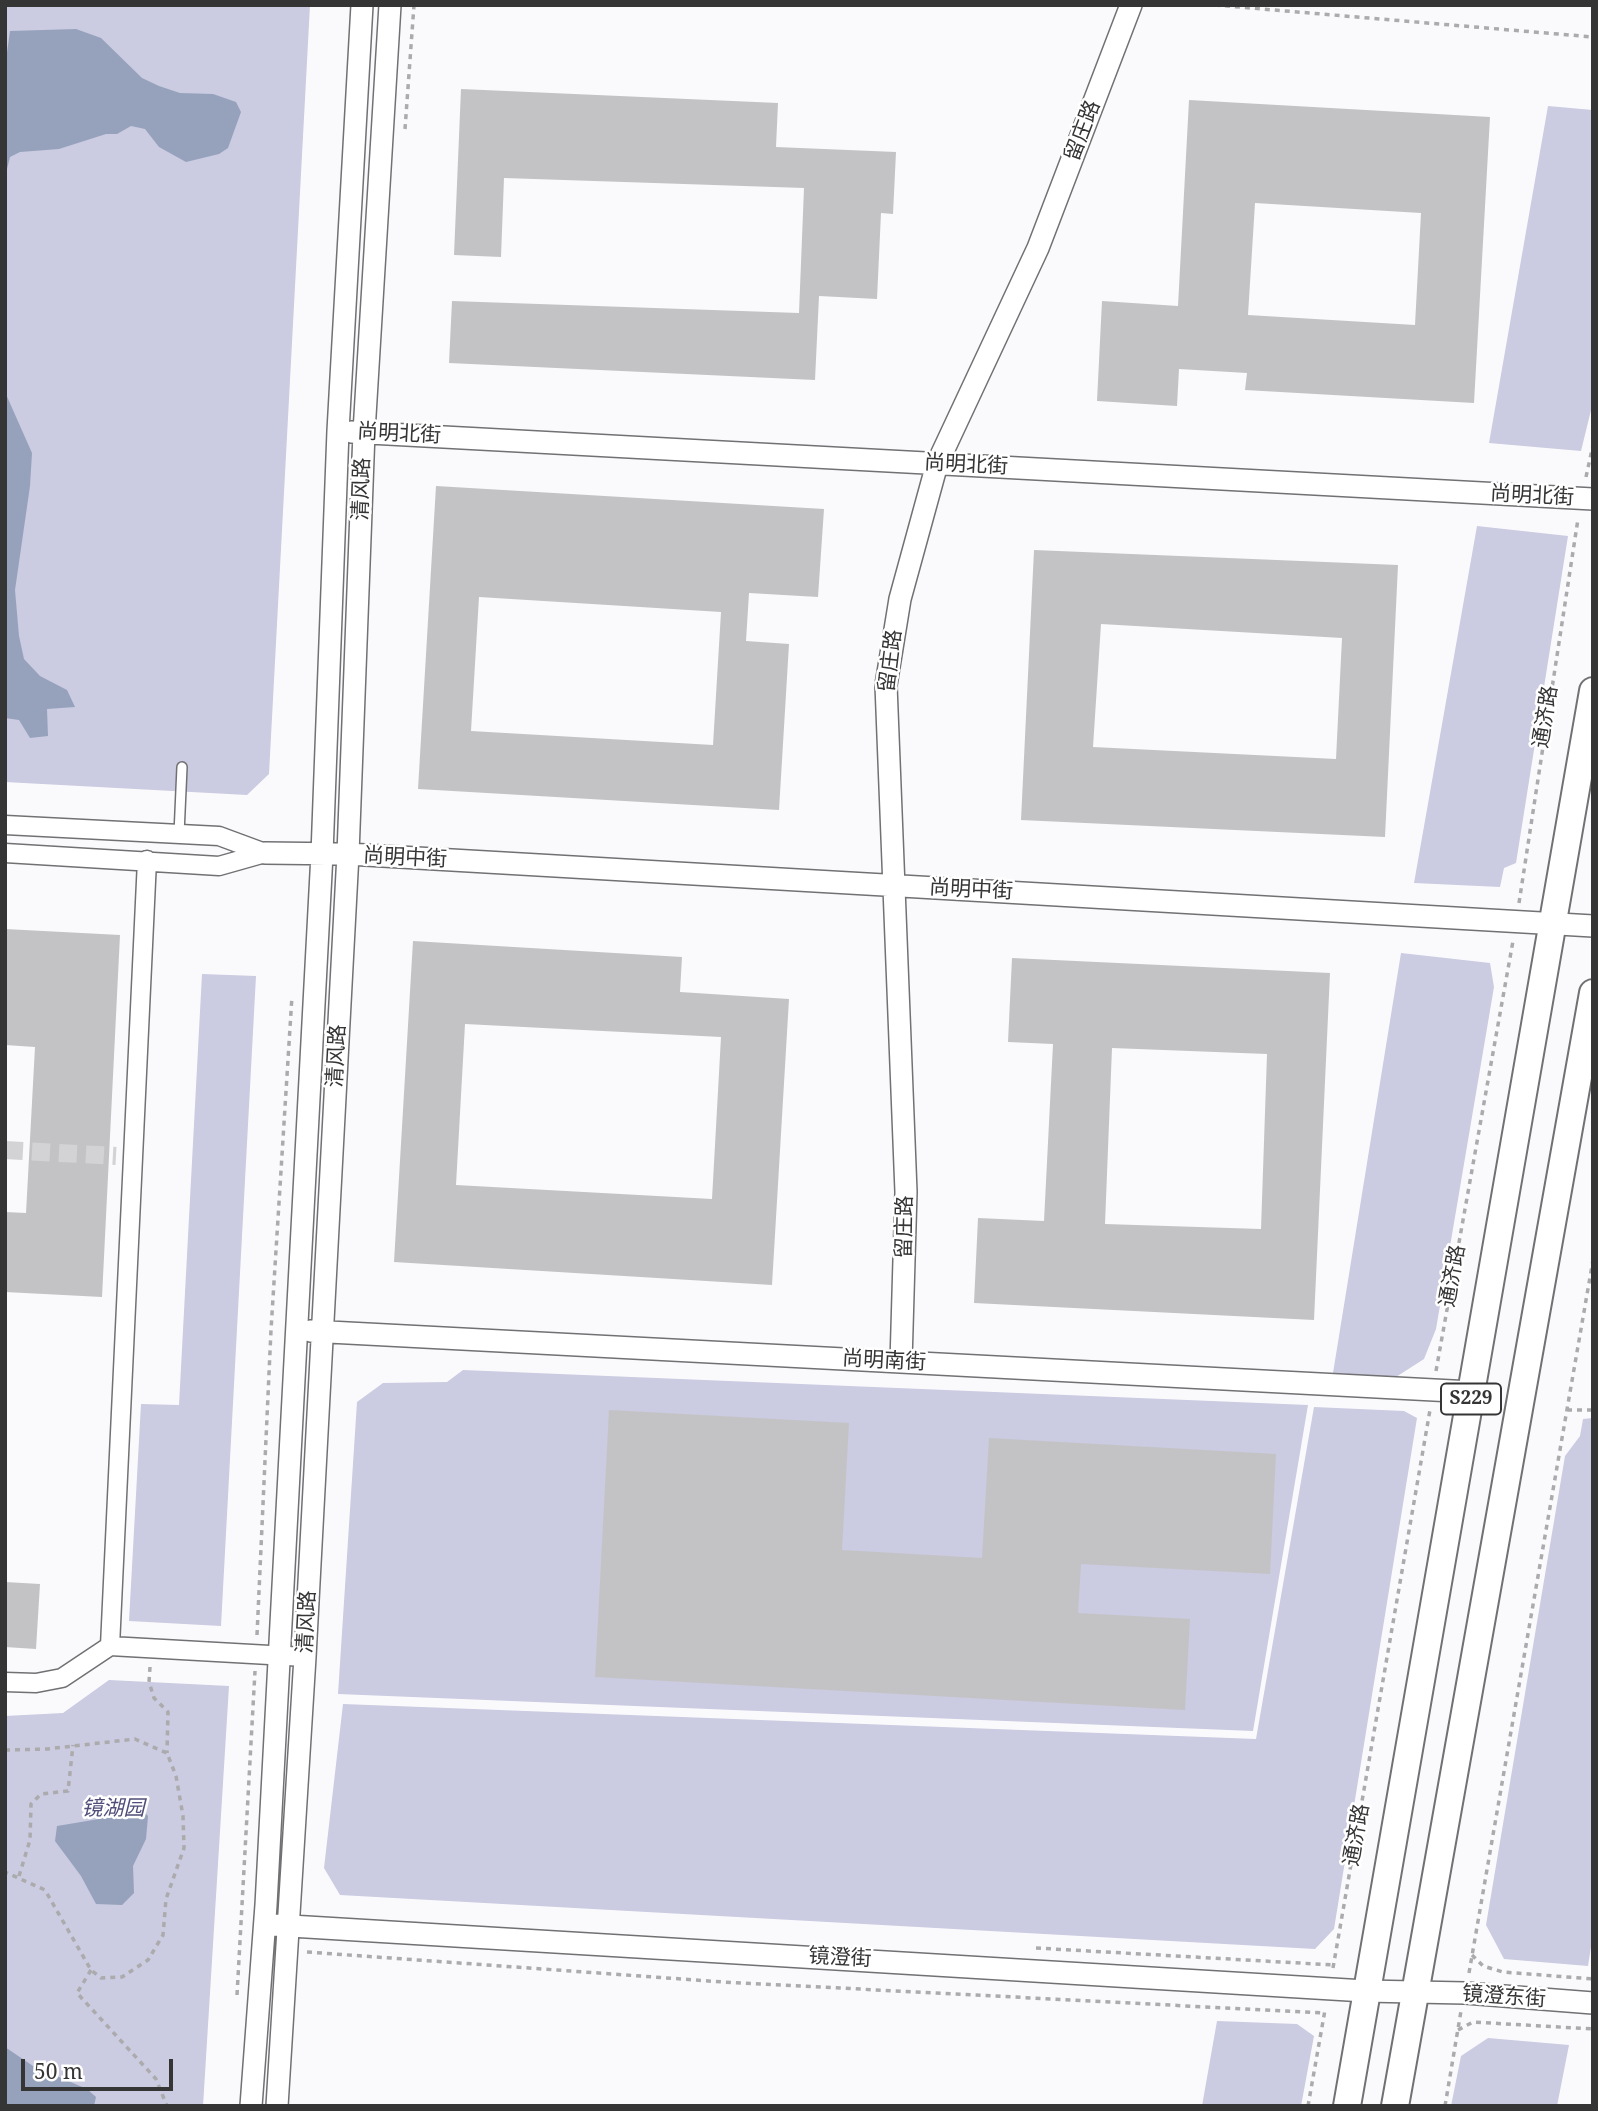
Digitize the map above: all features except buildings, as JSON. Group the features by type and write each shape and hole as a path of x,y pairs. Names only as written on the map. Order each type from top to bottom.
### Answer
{"main road":[{"name":"通济路","path":"1347,2106 1593,691"},
{"name":"S229","path":"1395,2106 1593,993"}],"street":[{"name":"清风路","path":"277,2106 285,1952 276,1925 279,1655 322,854 338,431 362,5"},
{"name":"清风路","path":"251,2106 263,1950 276,1925 294,1853 348,854 364,432 390,5"},
{"name":"留庄路","path":"901,1362 906,1192 886,685 900,599 937,464 1038,248 1131,5"},
{"name":"尚明北街","path":"338,431 1587,499"},
{"path":"5,825 219,836 265,853"},
{"path":"5,853 219,866 265,853"},
{"name":"尚明中街","path":"265,853 348,854 1593,926"},
{"path":"110,1646 125,1157 147,860"},
{"name":"尚明南街","path":"296,1330 1472,1392"},
{"path":"5,1682 36,1683 62,1678 110,1646 305,1657"},
{"name":"镜澄街","path":"276,1925 1414,1993"},
{"name":"镜澄东街","path":"1414,1993 1465,1993 1593,2003"}],"lane":[{"path":"179,834 182,766"}],"path":[{"path":"1215,5 1593,37"},
{"name":"通济路","path":"1308,2106 1516,921 1587,499 1593,445"},
{"path":"236,2001 257,1653 271,1330 292,990"},
{"path":"1445,2106 1593,1260"},
{"path":"1567,1410 1593,1410"},
{"path":"5,1872 45,1890 91,1970 101,1978 122,1977 148,1960 163,1935 166,1899 184,1848 183,1816 176,1776 167,1753 168,1712 154,1698 149,1682 152,1648"},
{"path":"5,1750 135,1739 167,1753"},
{"path":"19,1876 30,1840 30,1804 41,1794 68,1791 73,1745"},
{"path":"239,1948 263,1950"},
{"name":"镜澄街","path":"285,1952 723,1982 1324,2013"},
{"name":"镜澄东街","path":"1472,1955 1483,1966 1503,1972 1593,1979"},
{"path":"91,1970 77,1993 156,2079 167,2106"},
{"name":"镜澄东街","path":"1458,2030 1473,2022 1593,2029"}],"green space":[{"path":"5,5 310,5 269,774 247,795 5,782"},
{"path":"1548,106 1593,110 1593,402 1581,451 1489,443"},
{"path":"1477,526 1568,536 1516,863 1504,868 1500,887 1414,883"},
{"path":"1401,953 1490,963 1494,987 1436,1329 1424,1359 1396,1377 1333,1373"},
{"path":"202,974 256,976 221,1626 129,1621 141,1404 179,1405"},
{"path":"463,1370 1308,1405 1253,1731 338,1694 357,1402 383,1383 447,1382"},
{"path":"1314,1407 1404,1411 1417,1418 1334,1929 1315,1949 340,1895 324,1868 343,1704 1256,1739"},
{"path":"1593,1418 1593,1934 1588,1966 1504,1959 1486,1925 1565,1456 1580,1436 1583,1419"},
{"name":"镜湖园","path":"109,1680 229,1686 203,2106 5,2106 5,1716 63,1713"},
{"path":"1217,2021 1297,2024 1314,2036 1301,2106 1202,2106"},
{"path":"1488,2038 1569,2045 1557,2106 1451,2106 1461,2056"}],"shaded area":[{"path":"76,29 101,38 142,78 159,86 180,93 213,94 236,102 241,112 228,148 219,154 186,162 159,147 145,129 131,126 117,134 106,134 59,149 20,152 10,157 5,177 5,67 10,31"},
{"path":"5,392 32,453 15,590 24,659 40,676 67,690 75,707 47,709 48,736 30,738 19,720 5,718"},
{"path":"136,1803 148,1816 146,1839 133,1866 134,1893 122,1905 96,1904 81,1876 55,1841 57,1826 99,1819 111,1805"},
{"path":"5,2047 33,2066 87,2089 96,2097 94,2106 5,2106"}],"tunnel":[{"path":"5,1150 116,1156"}]}
